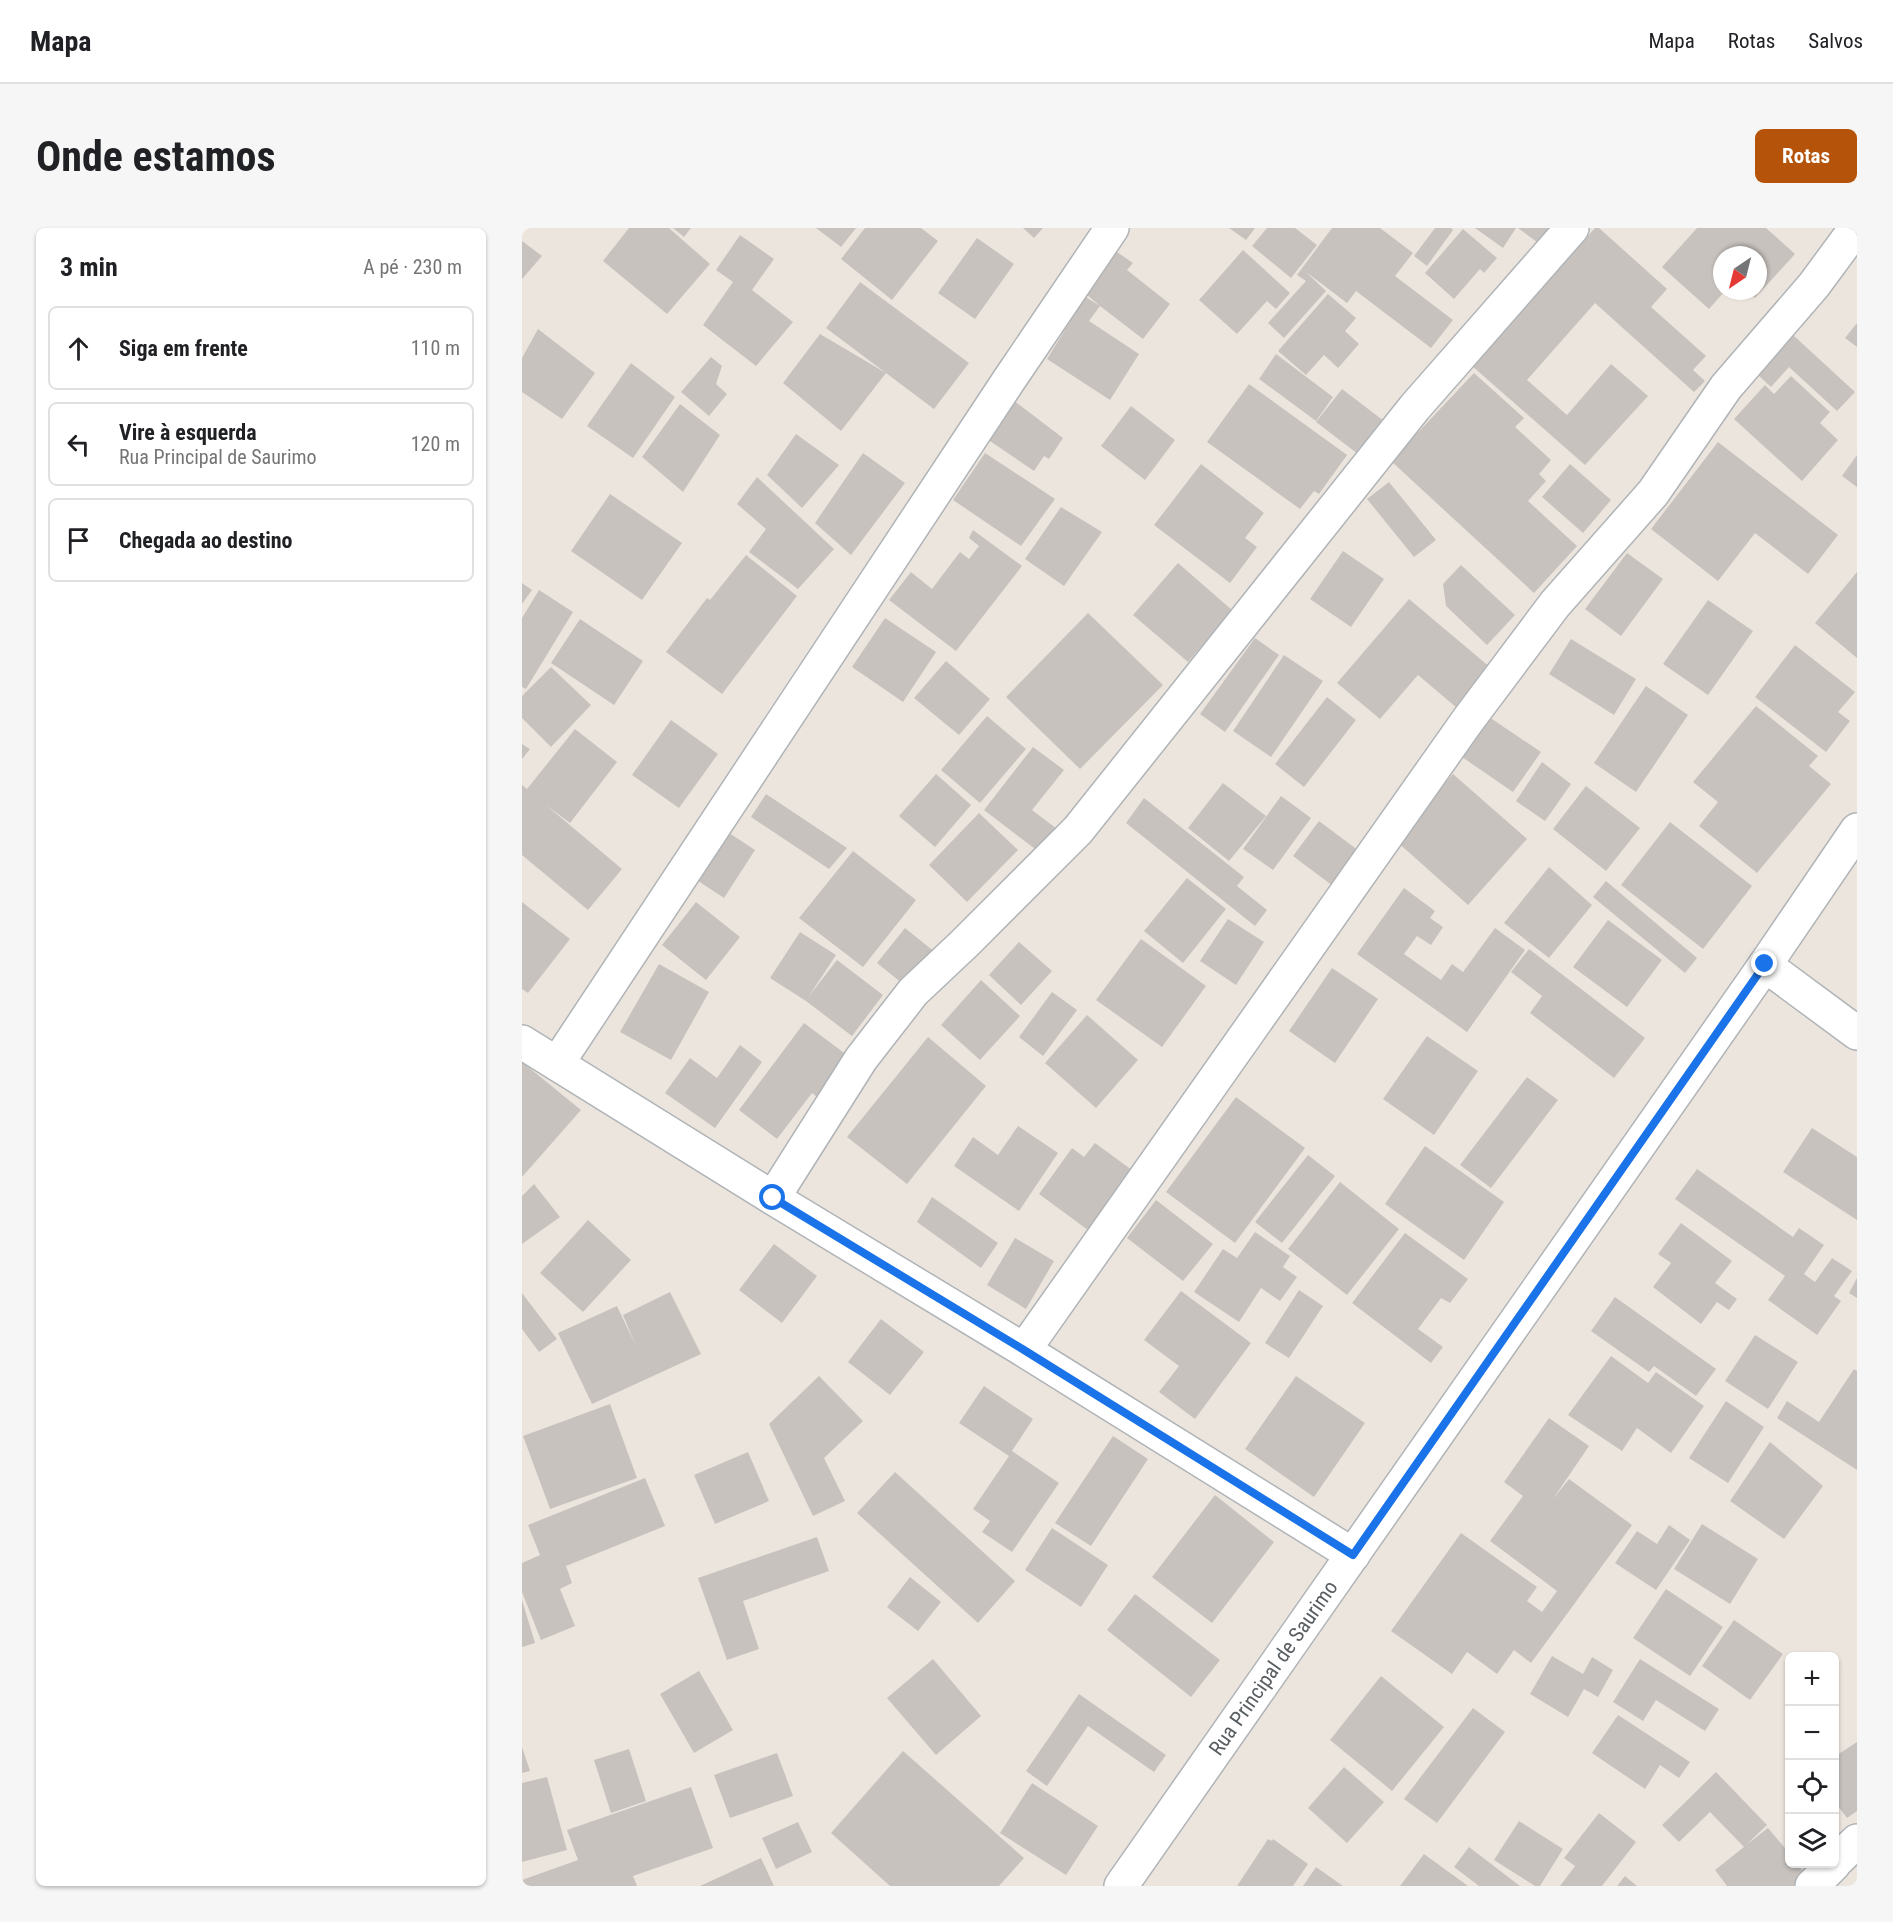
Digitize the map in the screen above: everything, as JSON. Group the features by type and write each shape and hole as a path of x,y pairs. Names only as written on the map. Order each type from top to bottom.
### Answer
{"street":[{"path":"557,1064 995,399 1112,228"},
{"path":"773,1198 861,1059 913,992 1078,830 1415,407 1572,228"},
{"path":"1024,1350 1468,720 1555,604 1653,494 1726,387 1815,285 1856,228"},
{"name":"Rua Principal de Saurimo","path":"1121,1886 1857,830"},
{"path":"1765,964 1857,1033"},
{"path":"522,1042 1353,1555"},
{"path":"1839,1858 1857,1841"},
{"path":"1812,1886 1829,1868"}],"building":[{"path":"629,228 669,228 710,264 667,314 603,261"},
{"path":"673,228 691,228 684,237"},
{"path":"816,228 856,228 841,247"},
{"path":"865,228 921,228 938,241 892,300 841,259"},
{"path":"1023,228 1043,228 1034,238"},
{"path":"1229,228 1255,228 1246,240"},
{"path":"1267,228 1295,228 1317,245 1291,278 1252,246"},
{"path":"1332,228 1380,228 1413,253 1395,276 1453,320 1431,348 1356,291 1347,303 1306,272 1326,291 1284,338 1268,323 1306,281 1297,275"},
{"path":"1435,228 1453,230 1427,266 1414,256"},
{"path":"1475,228 1516,228 1503,248"},
{"path":"1518,228 1554,228 1541,245"},
{"path":"1595,228 1599,228 1667,289 1651,307 1706,356 1693,370 1705,381 1694,392 1595,303 1527,380 1567,415 1611,364 1648,396 1585,465 1472,366"},
{"path":"1697,228 1766,228 1795,254 1767,285 1767,246 1713,246 1713,300 1717,300 1709,309 1662,267"},
{"path":"1463,229 1497,258 1484,273 1480,269 1454,299 1425,273"},
{"path":"740,235 774,259 752,290 793,322 756,366 703,325 733,282 716,270"},
{"path":"977,238 1014,264 975,319 938,293"},
{"path":"522,241 542,256 522,279"},
{"path":"1243,250 1290,293 1276,309 1267,301 1237,334 1199,300"},
{"path":"1117,252 1133,263 1127,270 1170,304 1143,339 1085,293"},
{"path":"860,282 969,363 934,409 826,328"},
{"path":"1065,284 1100,306 1089,321 1139,354 1110,400 1047,359 1076,312"},
{"path":"1328,294 1356,318 1345,331 1359,344 1338,368 1324,355 1306,375 1278,351"},
{"path":"1857,323 1857,347 1845,338"},
{"path":"538,329 595,373 562,419 522,392 522,358"},
{"path":"820,334 886,373 841,431 783,383"},
{"path":"1793,335 1855,392 1837,411 1789,367 1771,387 1757,374"},
{"path":"1276,354 1333,397 1316,421 1259,379"},
{"path":"711,357 722,366 716,384 727,394 709,416 681,392"},
{"path":"631,363 675,397 633,458 587,426"},
{"path":"1474,373 1524,418 1515,427 1551,460 1539,474 1546,481 1528,501 1577,546 1534,593 1391,461"},
{"path":"1791,376 1830,412 1820,423 1838,440 1802,481 1734,419 1765,385 1774,394"},
{"path":"1249,384 1347,455 1319,494 1314,491 1300,509 1207,442"},
{"path":"1342,389 1384,421 1358,454 1316,422"},
{"path":"1013,400 1063,438 1049,459 1044,456 1034,471 987,439"},
{"path":"680,404 720,435 683,492 642,457"},
{"path":"1131,406 1175,440 1145,480 1101,446"},
{"path":"796,434 839,465 802,508 767,475"},
{"path":"1718,442 1838,535 1808,574 1755,533 1718,581 1651,529"},
{"path":"863,453 905,483 851,555 815,523"},
{"path":"985,453 1055,499 1021,546 953,500"},
{"path":"1857,455 1857,487 1842,476"},
{"path":"1201,464 1264,513 1245,538 1257,547 1230,583 1154,525"},
{"path":"1570,464 1611,500 1583,533 1542,497"},
{"path":"757,477 834,549 798,589 749,552 766,529 737,504"},
{"path":"1389,482 1436,540 1414,557 1367,499"},
{"path":"610,494 682,543 642,600 571,551"},
{"path":"1061,507 1102,532 1064,586 1025,559"},
{"path":"973,530 1022,566 956,651 889,600 911,572 932,589 960,552 969,559 979,546 969,538"},
{"path":"1343,551 1384,579 1351,627 1310,599"},
{"path":"1627,553 1663,579 1621,636 1585,609"},
{"path":"746,555 797,596 722,694 666,652 707,598 710,600"},
{"path":"1178,563 1232,610 1188,662 1133,615"},
{"path":"1461,565 1515,615 1487,645 1446,606 1443,584"},
{"path":"1857,572 1857,658 1815,623"},
{"path":"522,583 532,590 522,604"},
{"path":"539,590 573,612 526,689 522,687 522,618"},
{"path":"1409,599 1491,668 1457,708 1418,675 1380,719 1337,683"},
{"path":"1708,600 1753,631 1708,695 1663,664"},
{"path":"1088,613 1163,685 1080,769 1006,697"},
{"path":"885,618 936,652 903,702 852,667"},
{"path":"580,619 643,661 614,705 551,663"},
{"path":"1255,638 1279,655 1225,732 1200,714"},
{"path":"1571,639 1636,679 1614,715 1549,674"},
{"path":"1795,645 1855,692 1838,712 1850,721 1826,752 1755,697"},
{"path":"1284,655 1323,681 1271,757 1233,731"},
{"path":"946,661 990,699 959,735 914,698"},
{"path":"551,667 591,705 551,747 522,718 522,696"},
{"path":"1646,686 1688,715 1636,792 1594,763"},
{"path":"1327,697 1356,720 1304,787 1275,764"},
{"path":"1756,706 1818,756 1809,766 1831,784 1757,873 1699,826 1718,802 1693,782"},
{"path":"987,716 1026,749 980,803 941,770"},
{"path":"1489,717 1541,752 1513,792 1462,757"},
{"path":"671,720 718,754 679,808 632,775"},
{"path":"575,729 617,762 570,823 546,805 622,869 588,910 522,855 522,785 527,789"},
{"path":"522,744 530,749 522,759"},
{"path":"1033,747 1064,770 1032,810 1057,829 1039,852 984,810"},
{"path":"1542,762 1571,784 1545,821 1516,801"},
{"path":"936,774 971,805 935,847 899,816"},
{"path":"1453,774 1527,839 1468,905 1395,840"},
{"path":"1223,783 1266,816 1229,861 1188,828"},
{"path":"1586,786 1640,828 1606,871 1553,829"},
{"path":"766,794 847,848 829,869 751,817"},
{"path":"1281,796 1311,818 1273,870 1243,849"},
{"path":"1144,798 1244,877 1237,886 1267,910 1255,926 1126,823"},
{"path":"979,813 1018,850 967,902 929,865"},
{"path":"1319,821 1359,851 1333,886 1293,856"},
{"path":"1670,822 1752,886 1703,949 1621,885"},
{"path":"723,829 755,850 724,898 692,877"},
{"path":"853,851 916,900 863,967 799,918"},
{"path":"1549,867 1592,905 1549,958 1504,923"},
{"path":"1187,878 1226,909 1183,963 1144,931"},
{"path":"1606,881 1697,958 1685,973 1593,897"},
{"path":"1404,888 1435,911 1430,918 1443,927 1431,945 1417,936 1404,954 1441,980 1452,964 1463,972 1495,928 1525,950 1467,1032 1357,954"},
{"path":"522,902 570,939 528,993 522,989"},
{"path":"696,902 740,937 706,980 662,945"},
{"path":"1228,919 1264,942 1236,985 1200,961"},
{"path":"1608,920 1662,960 1627,1007 1573,967"},
{"path":"905,928 941,957 913,992 877,963"},
{"path":"800,932 836,955 809,996 837,960 883,995 852,1036 806,1001 770,978"},
{"path":"1141,939 1206,986 1162,1047 1096,1000"},
{"path":"1019,942 1052,971 1021,1005 989,975"},
{"path":"1529,949 1645,1038 1614,1078 1530,1013 1542,996 1511,972"},
{"path":"659,964 709,992 671,1060 620,1032"},
{"path":"1332,968 1378,999 1335,1063 1289,1031"},
{"path":"981,980 1020,1016 980,1060 941,1025"},
{"path":"1052,992 1077,1010 1043,1056 1019,1037"},
{"path":"1087,1015 1138,1060 1096,1108 1045,1063"},
{"path":"804,1023 847,1055 817,1097 812,1093 777,1139 739,1110"},
{"path":"1427,1036 1478,1071 1434,1135 1383,1099"},
{"path":"928,1037 986,1086 907,1184 847,1137"},
{"path":"740,1045 762,1062 715,1128 665,1093 690,1058 717,1078"},
{"path":"522,1062 581,1110 522,1177"},
{"path":"1527,1077 1558,1100 1491,1188 1460,1165"},
{"path":"1236,1097 1305,1148 1235,1243 1166,1192"},
{"path":"1018,1126 1058,1153 1019,1211 954,1166 973,1137 998,1155"},
{"path":"1812,1128 1857,1157 1857,1220 1783,1172"},
{"path":"1095,1143 1136,1173 1092,1233 1039,1194 1072,1148 1084,1157"},
{"path":"1425,1146 1504,1202 1464,1260 1385,1204"},
{"path":"1308,1155 1335,1176 1282,1243 1255,1222"},
{"path":"1697,1169 1793,1237 1799,1228 1824,1245 1804,1274 1815,1282 1832,1258 1852,1271 1834,1296 1841,1301 1817,1335 1768,1300 1785,1276 1675,1199"},
{"path":"1340,1182 1399,1229 1347,1295 1288,1249"},
{"path":"534,1184 560,1217 522,1244 522,1196"},
{"path":"932,1197 998,1243 981,1268 917,1222"},
{"path":"1156,1200 1213,1244 1183,1281 1127,1238"},
{"path":"588,1220 631,1260 583,1312 540,1273"},
{"path":"1681,1223 1732,1261 1715,1283 1737,1299 1729,1310 1717,1302 1701,1324 1653,1287 1671,1263 1658,1254"},
{"path":"1255,1232 1290,1256 1283,1267 1297,1277 1280,1301 1261,1288 1239,1322 1194,1292 1223,1249 1237,1258"},
{"path":"1405,1233 1468,1279 1450,1303 1441,1298 1418,1329 1443,1347 1431,1363 1352,1303"},
{"path":"1015,1238 1054,1261 1026,1309 987,1285"},
{"path":"774,1244 817,1276 782,1323 739,1290"},
{"path":"1857,1278 1857,1298 1849,1293"},
{"path":"1299,1290 1323,1306 1289,1358 1265,1343"},
{"path":"1181,1291 1251,1343 1195,1419 1159,1392 1179,1366 1144,1340"},
{"path":"670,1292 701,1354 592,1404 558,1333 617,1306 635,1344 623,1315"},
{"path":"522,1293 557,1339 539,1352 522,1329"},
{"path":"1615,1297 1716,1369 1696,1396 1654,1366 1649,1372 1591,1331"},
{"path":"881,1319 924,1352 890,1395 848,1362"},
{"path":"1755,1335 1798,1362 1768,1409 1725,1381"},
{"path":"1611,1356 1648,1383 1656,1372 1704,1406 1671,1453 1637,1428 1622,1451 1568,1415"},
{"path":"1854,1369 1857,1371 1857,1470 1777,1418 1787,1401 1819,1422"},
{"path":"819,1376 863,1421 824,1458 845,1501 813,1516 769,1424"},
{"path":"1296,1376 1365,1423 1314,1497 1245,1449"},
{"path":"984,1386 1033,1419 1012,1451 1059,1483 1012,1552 982,1532 990,1521 973,1509 1009,1456 959,1423"},
{"path":"1726,1401 1764,1427 1728,1483 1689,1458"},
{"path":"610,1404 637,1478 550,1509 523,1436"},
{"path":"1549,1418 1589,1446 1553,1499 1569,1479 1632,1525 1531,1663 1514,1650 1497,1674 1467,1652 1452,1674 1391,1631 1461,1533 1537,1587 1527,1601 1542,1612 1557,1591 1490,1541 1523,1496 1504,1482"},
{"path":"1113,1436 1148,1459 1091,1546 1055,1523"},
{"path":"1770,1442 1823,1486 1784,1539 1730,1501"},
{"path":"748,1452 769,1501 715,1524 694,1475"},
{"path":"895,1472 1015,1581 978,1623 857,1513"},
{"path":"645,1478 665,1526 566,1566 572,1583 560,1589 575,1626 541,1640 522,1592 522,1563 540,1555 528,1525"},
{"path":"1215,1495 1274,1542 1212,1623 1152,1577"},
{"path":"1702,1524 1758,1559 1730,1604 1674,1569"},
{"path":"1669,1525 1690,1540 1656,1590 1615,1563 1637,1531 1657,1544"},
{"path":"1052,1528 1108,1565 1081,1607 1025,1570"},
{"path":"817,1537 829,1571 743,1601 759,1649 727,1660 698,1578"},
{"path":"910,1577 941,1602 918,1631 887,1607"},
{"path":"1666,1589 1723,1627 1690,1676 1633,1638"},
{"path":"1135,1594 1220,1660 1191,1697 1107,1630"},
{"path":"522,1600 535,1643 522,1647"},
{"path":"1734,1620 1783,1654 1750,1700 1702,1666"},
{"path":"1552,1656 1583,1674 1592,1657 1613,1670 1598,1697 1584,1689 1568,1717 1530,1694"},
{"path":"933,1659 981,1716 936,1755 887,1698"},
{"path":"1640,1659 1719,1709 1705,1731 1656,1700 1643,1721 1613,1702"},
{"path":"699,1671 733,1730 694,1753 660,1694"},
{"path":"1381,1676 1444,1727 1392,1791 1330,1740"},
{"path":"1079,1694 1166,1755 1154,1772 1088,1726 1047,1786 1026,1771"},
{"path":"1473,1708 1505,1732 1437,1823 1404,1799"},
{"path":"1618,1715 1690,1762 1679,1778 1660,1765 1645,1789 1592,1753"},
{"path":"1857,1742 1857,1811 1847,1818 1839,1808 1839,1754"},
{"path":"522,1747 530,1771 522,1773"},
{"path":"629,1749 646,1801 611,1813 594,1760"},
{"path":"903,1751 1024,1858 999,1886 890,1886 831,1833"},
{"path":"777,1753 793,1796 730,1818 714,1775"},
{"path":"1344,1767 1384,1802 1347,1843 1308,1808"},
{"path":"1716,1772 1767,1825 1746,1845 1768,1828 1785,1848 1785,1868 1800,1868 1809,1879 1800,1886 1727,1886 1715,1870 1744,1847 1710,1812 1679,1842 1662,1825"},
{"path":"547,1777 567,1850 522,1862 522,1783"},
{"path":"1032,1783 1098,1826 1066,1875 1000,1833"},
{"path":"691,1787 713,1848 633,1876 637,1886 524,1886 522,1880 578,1860 567,1830"},
{"path":"1599,1813 1636,1842 1602,1886 1560,1886 1575,1866 1564,1858"},
{"path":"1519,1821 1563,1849 1540,1886 1535,1886 1494,1860"},
{"path":"798,1822 812,1852 776,1869 762,1838"},
{"path":"1268,1839 1272,1841 1273,1839 1308,1864 1293,1886 1237,1886"},
{"path":"1469,1847 1520,1886 1479,1886 1454,1867"},
{"path":"1424,1854 1468,1886 1400,1886"},
{"path":"761,1858 774,1886 700,1886"},
{"path":"1316,1867 1343,1886 1303,1886"},
{"path":"1625,1876 1637,1886 1617,1886"}],"route":[{"path":"773,1198 1024,1350 1353,1555 1765,964"}]}
